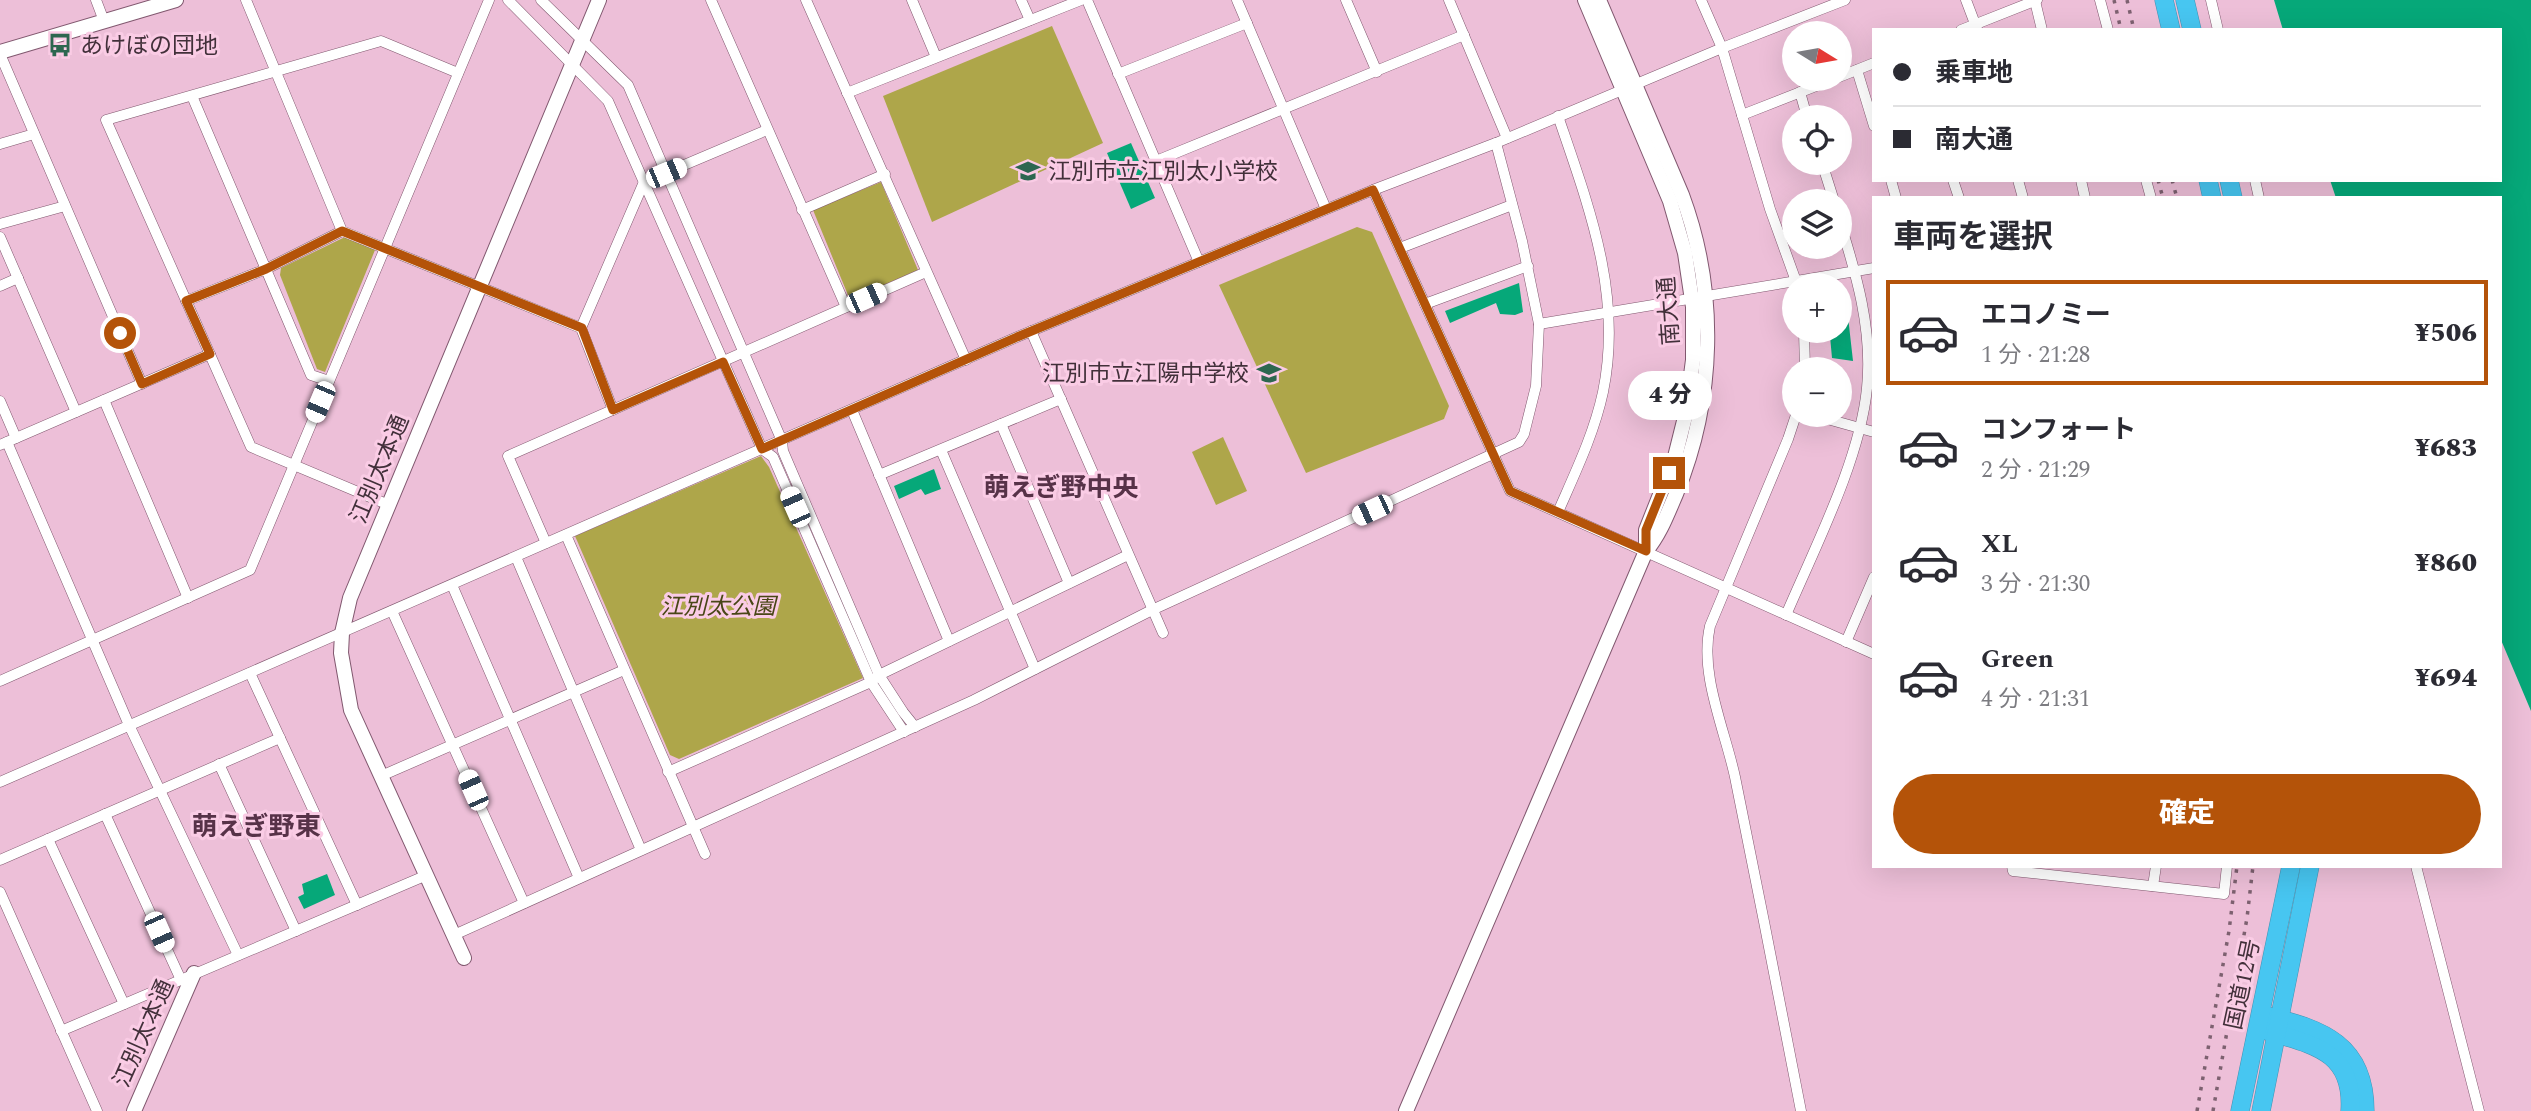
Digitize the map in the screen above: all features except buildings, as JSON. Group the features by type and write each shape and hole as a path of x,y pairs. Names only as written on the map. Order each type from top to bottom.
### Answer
{"highway":[{"path":"2164,0 2171,28"},
{"path":"2185,0 2192,28"},
{"name":"国道12号","path":"2240,1111 2291,868"},
{"name":"国道12号","path":"2261,1111 2310,868"},
{"path":"2259,1021 2277,1026 2315,1045 2333,1058 2341,1068 2348,1086 2350,1111"},
{"path":"2277,1026 2302,1024 2325,1034 2344,1049 2358,1073 2365,1111"}],"street":[{"path":"96,0 104,21"},
{"path":"142,384 0,53 176,0"},
{"path":"246,0 342,231 582,328"},
{"path":"0,680 250,570 489,0"},
{"path":"508,0 608,101 762,449 773,457 875,678 904,732"},
{"path":"541,0 628,85 782,441 783,451 875,678 915,727"},
{"name":"江別太本通","path":"464,958 351,710 341,653 342,633 350,598 599,0"},
{"path":"711,0 846,307"},
{"path":"806,0 966,360"},
{"path":"912,0 936,57"},
{"path":"1021,0 1030,20"},
{"path":"847,93 1084,0 1199,262"},
{"path":"1237,0 1326,209"},
{"path":"1346,0 1377,72"},
{"path":"1449,0 1507,138"},
{"name":"南大通","path":"1406,1111 1646,551 1658,536 1687,464 1698,428 1707,360 1699,296 1700,254 1689,212 1585,0"},
{"name":"南大通","path":"1599,0 1629,87"},
{"path":"1701,0 1722,48 1770,209 1792,273"},
{"path":"0,782 1031,331 1845,0"},
{"path":"1966,0 1977,27 2036,0 2042,28"},
{"path":"2100,0 2107,28"},
{"path":"2211,0 2218,28"},
{"path":"1118,74 1247,23"},
{"path":"1156,161 1464,35"},
{"path":"388,505 251,447 106,120 381,41 458,73"},
{"path":"1852,72 1872,64"},
{"path":"1857,70 1872,119"},
{"path":"1742,115 1800,92 1804,105"},
{"path":"192,96 311,375 329,381"},
{"path":"1558,116 1597,232 1609,312 1607,369 1600,403 1559,512"},
{"path":"613,410 582,328 644,183 767,130"},
{"path":"0,144 34,134"},
{"path":"454,934 915,727 1152,610 1520,442 1536,386 1539,324 1528,266 1496,143"},
{"path":"802,210 885,174"},
{"path":"1373,190 1510,491 1872,653"},
{"path":"1400,248 1512,205"},
{"path":"0,224 65,206"},
{"path":"186,301 266,269 342,231"},
{"path":"0,237 76,412"},
{"path":"1786,615 1846,473 1860,428 1868,386 1865,318 1851,259"},
{"path":"1425,304 1528,266"},
{"path":"1845,273 1872,268"},
{"path":"546,543 508,456 926,272"},
{"path":"0,286 18,278"},
{"path":"1539,324 1699,296 1782,285"},
{"path":"1031,331 1163,633"},
{"path":"8,442 210,354"},
{"path":"879,475 1061,399"},
{"path":"104,400 188,598"},
{"path":"0,401 8,442 91,641 238,955"},
{"path":"852,410 949,641"},
{"path":"1001,424 1069,583"},
{"path":"1852,426 1872,431"},
{"path":"1792,427 1708,637 1709,671 1735,774 1801,1111"},
{"path":"941,450 1035,669"},
{"path":"566,535 705,853"},
{"path":"668,772 875,678 1128,555"},
{"path":"516,557 641,850"},
{"path":"1846,642 1872,582"},
{"path":"452,585 579,878"},
{"path":"392,611 524,903"},
{"path":"381,776 624,670"},
{"path":"250,673 357,905"},
{"path":"0,860 280,738"},
{"path":"219,764 296,931"},
{"path":"105,814 187,976"},
{"path":"48,839 124,1004"},
{"path":"2012,868 2013,871 2224,894 2227,868"},
{"path":"2153,886 2156,868"},
{"path":"2417,868 2479,1111"},
{"path":"61,1031 427,875"},
{"path":"0,892 97,1111"},
{"name":"江別太本通","path":"134,1111 187,976"}],"green space":[{"path":"1052,26 1103,143 932,222 883,96"},
{"path":"881,182 918,270 850,300 813,210"},
{"path":"1357,227 1372,232 1449,406 1444,419 1306,473 1219,285"},
{"path":"345,237 375,250 325,372 317,369 280,275 281,268"},
{"path":"1223,437 1247,491 1216,505 1192,452"},
{"name":"江別太公園","path":"761,456 769,467 863,678 679,759 670,755 575,536"}],"shaded area":[{"path":"2274,0 2531,0 2531,711 2502,642 2502,196 2335,196 2331,182 2502,182 2502,28 2282,28"},
{"path":"1131,143 1155,198 1131,209 1107,153"},
{"path":"1519,283 1523,312 1515,315 1500,314 1496,303 1450,323 1445,311"},
{"path":"1831,343 1851,343 1853,361 1852,357 1832,357"},
{"path":"934,469 941,489 925,495 921,489 899,499 894,486"},
{"path":"327,874 335,895 304,909 298,897 304,894 302,884"}],"railway":[{"path":"2114,0 2121,28"},
{"path":"2127,0 2134,28"},
{"path":"2159,182 2162,196"},
{"path":"2173,182 2176,196"},
{"path":"2197,1111 2229,931 2237,868"},
{"path":"2213,1111 2247,918 2253,868"}],"place":[{"name":"あけぼの団地","path":"60,45"},
{"name":"江別市立江別太小学校","path":"1028,171"},
{"name":"江別市立江陽中学校","path":"1269,373"}],"district":[{"name":"萌えぎ野中央","path":"1061,487"},
{"name":"萌えぎ野東","path":"256,826"}],"route":[{"path":"120,333 142,384 210,354 186,301 266,269 342,231 582,328 613,410 723,362 762,449 1017,337 1373,190 1510,491 1646,551 1646,530 1669,473"}]}
